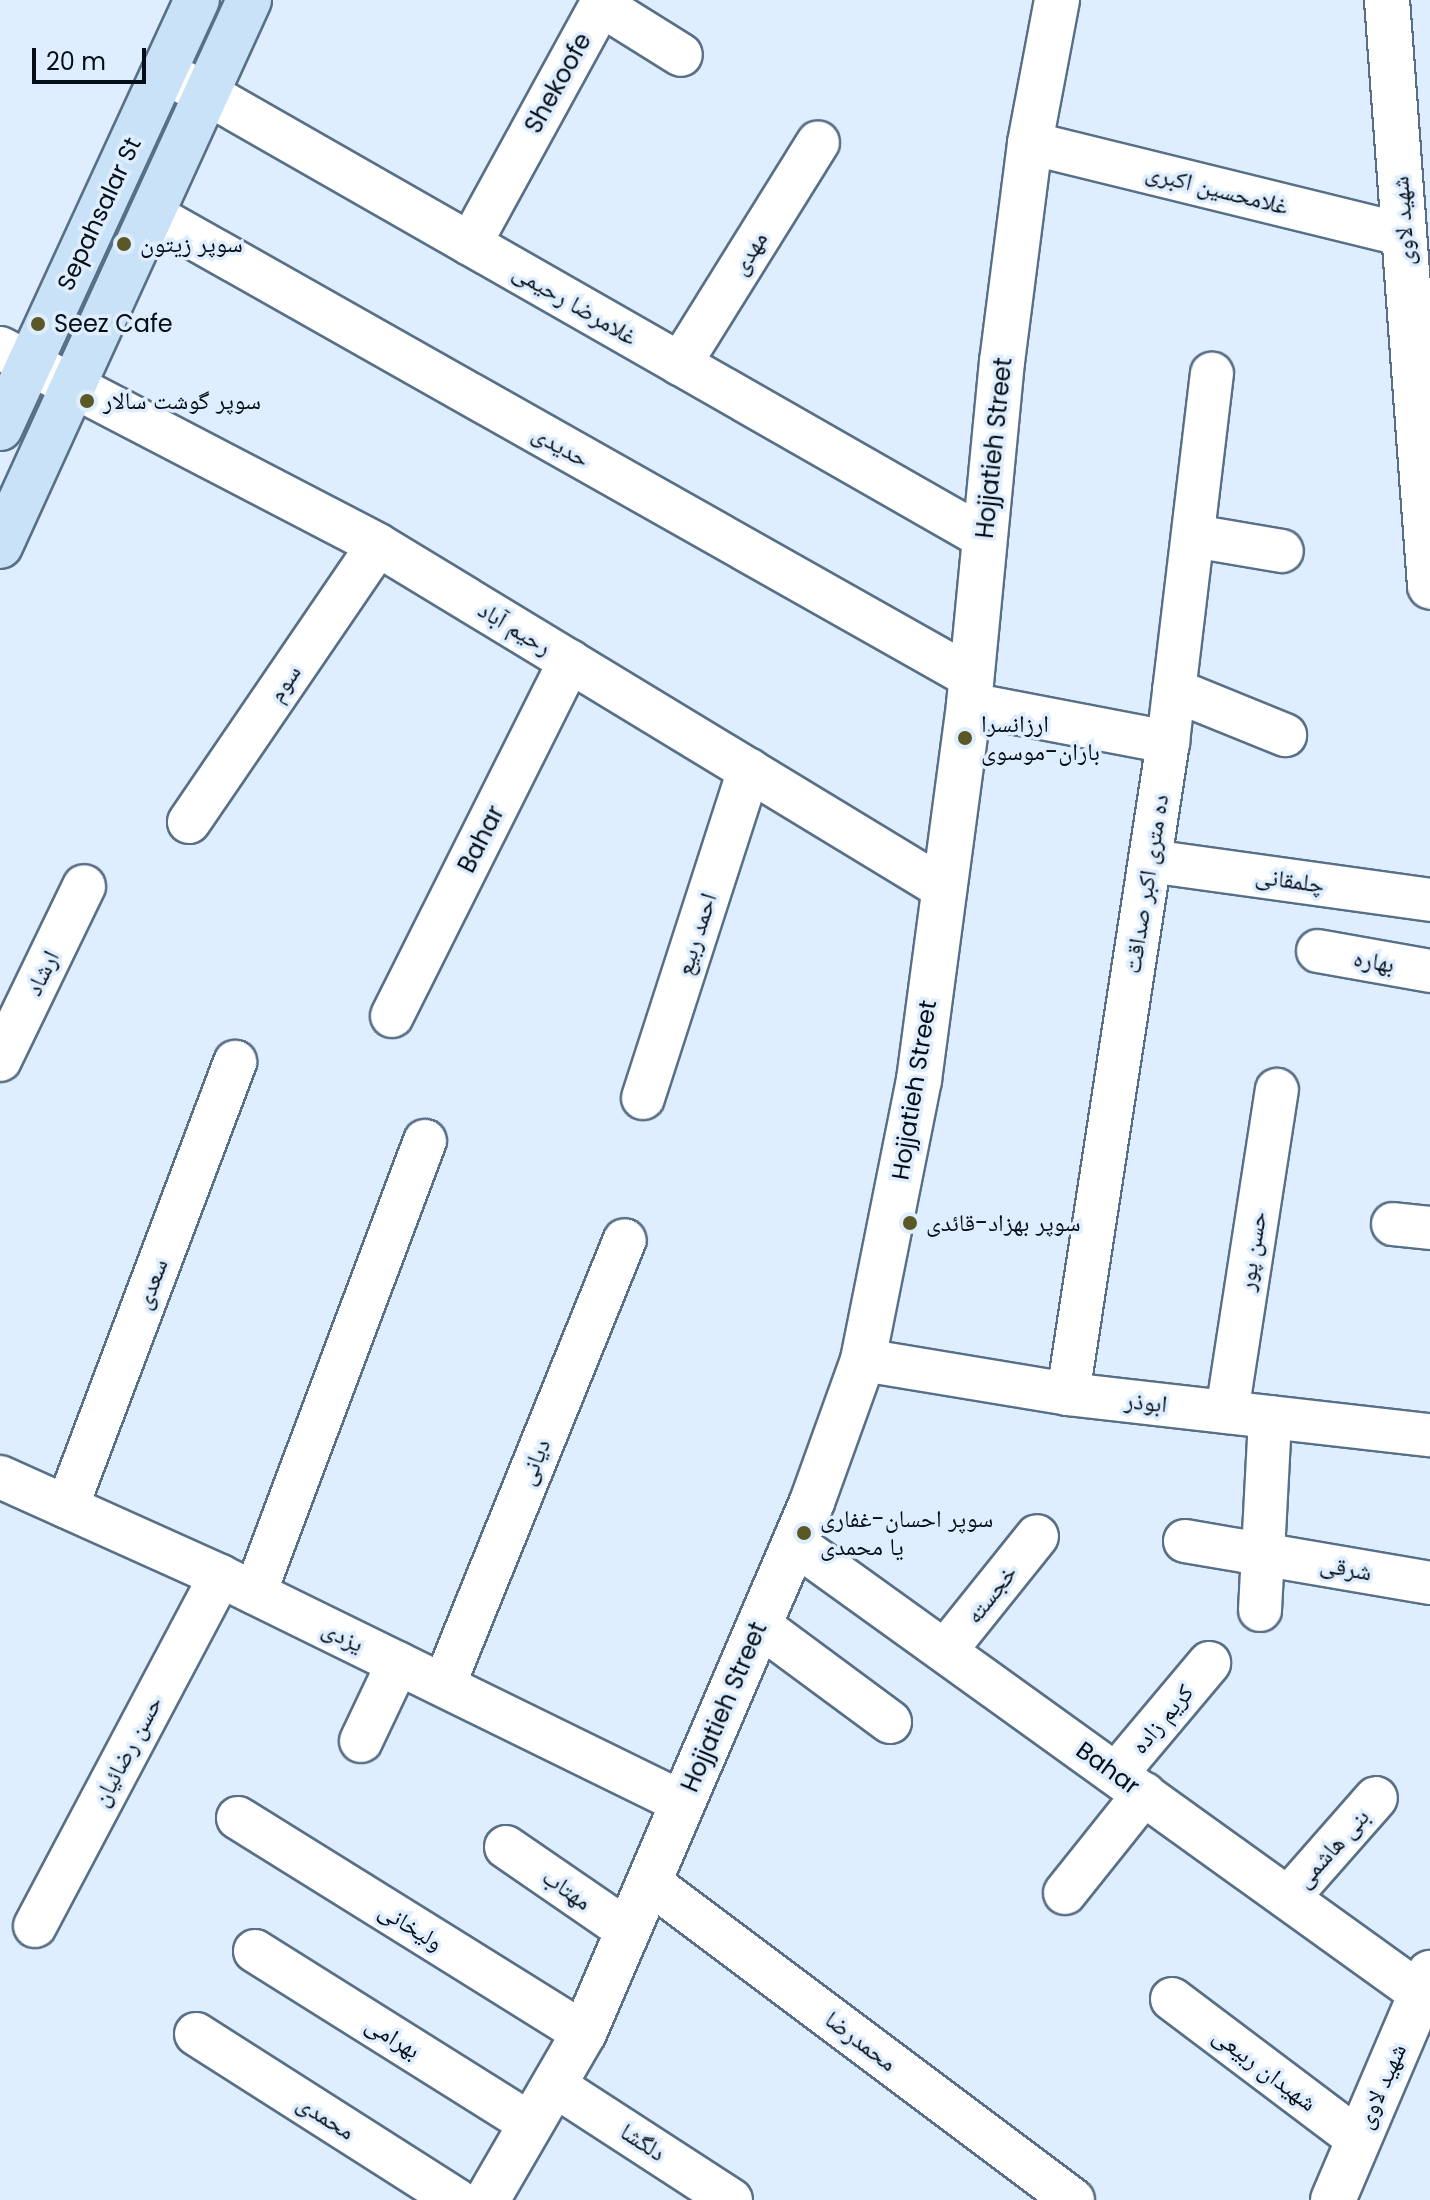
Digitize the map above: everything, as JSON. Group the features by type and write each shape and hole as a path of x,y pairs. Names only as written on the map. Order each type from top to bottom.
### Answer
{"main road":[{"name":"Sepahsalar St","path":"0,428 15,356 164,73 197,0"},
{"name":"Sepahsalar St","path":"0,546 249,0"}],"street":[{"name":"Hojjatieh Street","path":"487,2200 584,2033 794,1543 863,1360 919,1080 970,690 1030,143 1057,0"},
{"name":"شهید لاوی","path":"1387,0 1430,586"},
{"name":"Shekoofe","path":"470,244 601,5 681,55"},
{"name":"غلامرضا رحیمی","path":"164,73 206,93 985,538"},
{"name":"مهدی","path":"680,364 818,142"},
{"name":"غلامحسین اکبری","path":"1030,143 1404,235"},
{"name":"حدیدی","path":"151,214 970,690 1168,742"},
{"name":"رحیم آباد","path":"15,356 378,545 943,888"},
{"name":"ده متری اکبر صداقت","path":"1068,1394 1168,742 1212,374"},
{"path":"1194,536 1282,551"},
{"name":"سوم","path":"189,822 378,545"},
{"name":"Bahar","path":"392,1016 570,661"},
{"path":"1174,690 1285,735"},
{"name":"احمد ربیع","path":"643,1098 749,770"},
{"name":"چلمقانی","path":"1150,861 1430,900"},
{"name":"ارشاد","path":"0,1060 84,886"},
{"name":"بهاره","path":"1318,951 1430,971"},
{"name":"سعدی","path":"67,1507 235,1062"},
{"name":"حسن پور","path":"1227,1412 1277,1090"},
{"name":"حسن رضائیان","path":"35,1926 237,1584 425,1141"},
{"name":"دیانی","path":"444,1685 625,1240"},
{"name":"ابوذر","path":"863,1360 1068,1394 1430,1435"},
{"path":"1260,1610 1270,1417"},
{"name":"یزدی","path":"0,1477 237,1584 683,1803"},
{"name":"خجسته","path":"945,1651 1037,1536"},
{"name":"شرقی","path":"1185,1541 1430,1583"},
{"name":"Bahar","path":"794,1543 1288,1898 1426,1984"},
{"path":"759,1625 890,1722"},
{"path":"361,1741 398,1663"},
{"name":"کریم زاده","path":"1065,1893 1130,1784 1209,1663"},
{"name":"بنی هاشمی","path":"1288,1898 1376,1798"},
{"name":"ولیخانی","path":"238,1818 584,2033"},
{"name":"مهتاب","path":"506,1847 628,1931"},
{"name":"محمدرضا","path":"649,1882 1073,2200"},
{"name":"بهرامی","path":"255,1951 531,2124"},
{"name":"شهید لاوی","path":"1333,2200 1426,1984"},
{"name":"شهیدان ربیعی","path":"1172,1999 1358,2139"},
{"name":"محمدی","path":"196,2034 457,2200"},
{"name":"دلگشا","path":"554,2085 731,2200"}],"place":[{"name":"سوپر زیتون","path":"124,244"},
{"name":"Seez Cafe","path":"38,324"},
{"name":"سوپر گوشت سالار","path":"87,401"},
{"name":"ارزانسرا باران-موسوی","path":"965,738"},
{"name":"سوپر بهزاد-قائدی","path":"910,1223"},
{"name":"سوپر احسان-غفاری یا محمدی","path":"804,1533"}]}
